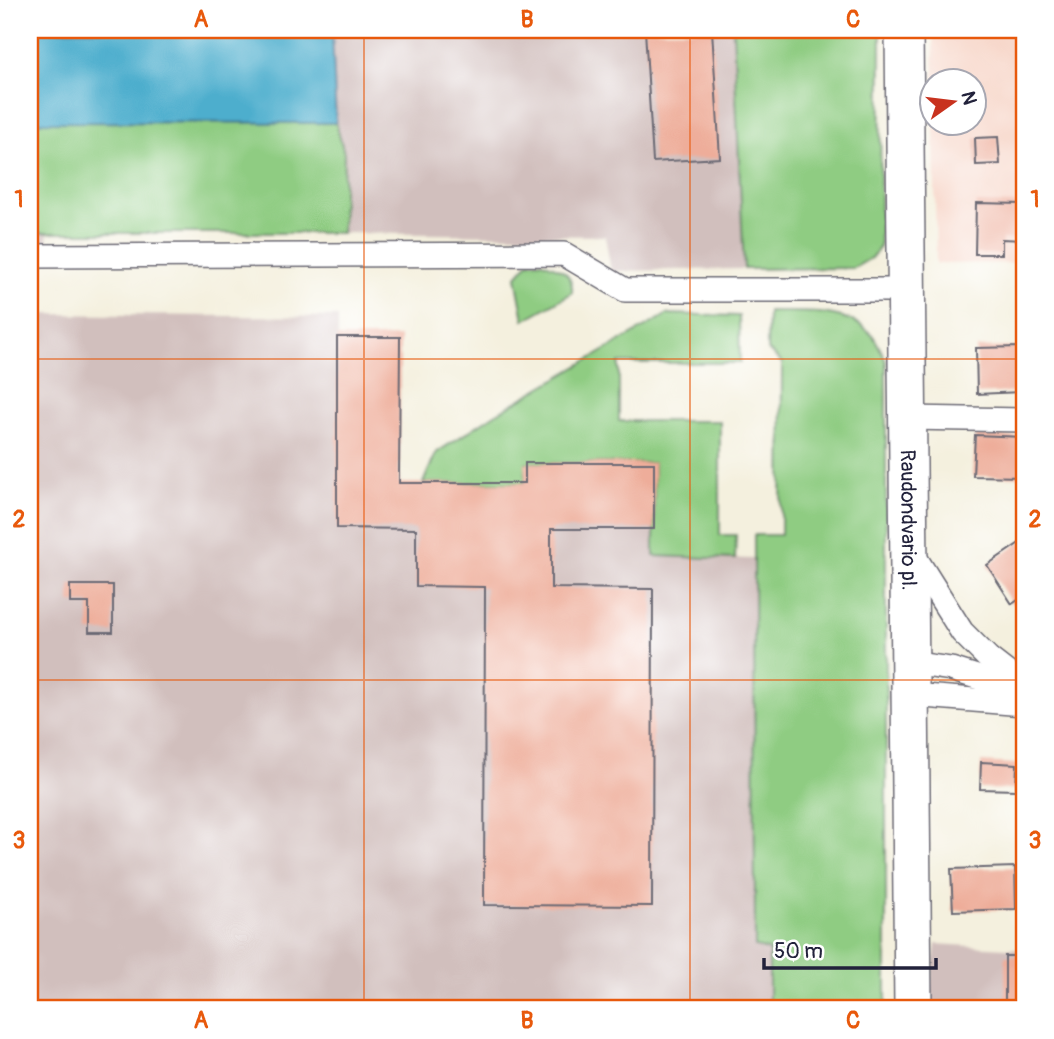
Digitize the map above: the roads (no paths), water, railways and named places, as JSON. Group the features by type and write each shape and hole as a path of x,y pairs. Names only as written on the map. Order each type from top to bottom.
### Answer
{"main road":[{"name":"Raudondvario pl.","path":"904,30 913,1009"}],"street":[{"path":"30,256 564,254 625,290 907,290"},
{"path":"908,418 1024,420"},
{"path":"910,549 962,632 988,658 1024,686"},
{"path":"911,679 951,669 1024,692"},
{"path":"911,679 1024,704"}],"water":[{"path":"30,30 332,30 336,123 30,122"}]}
